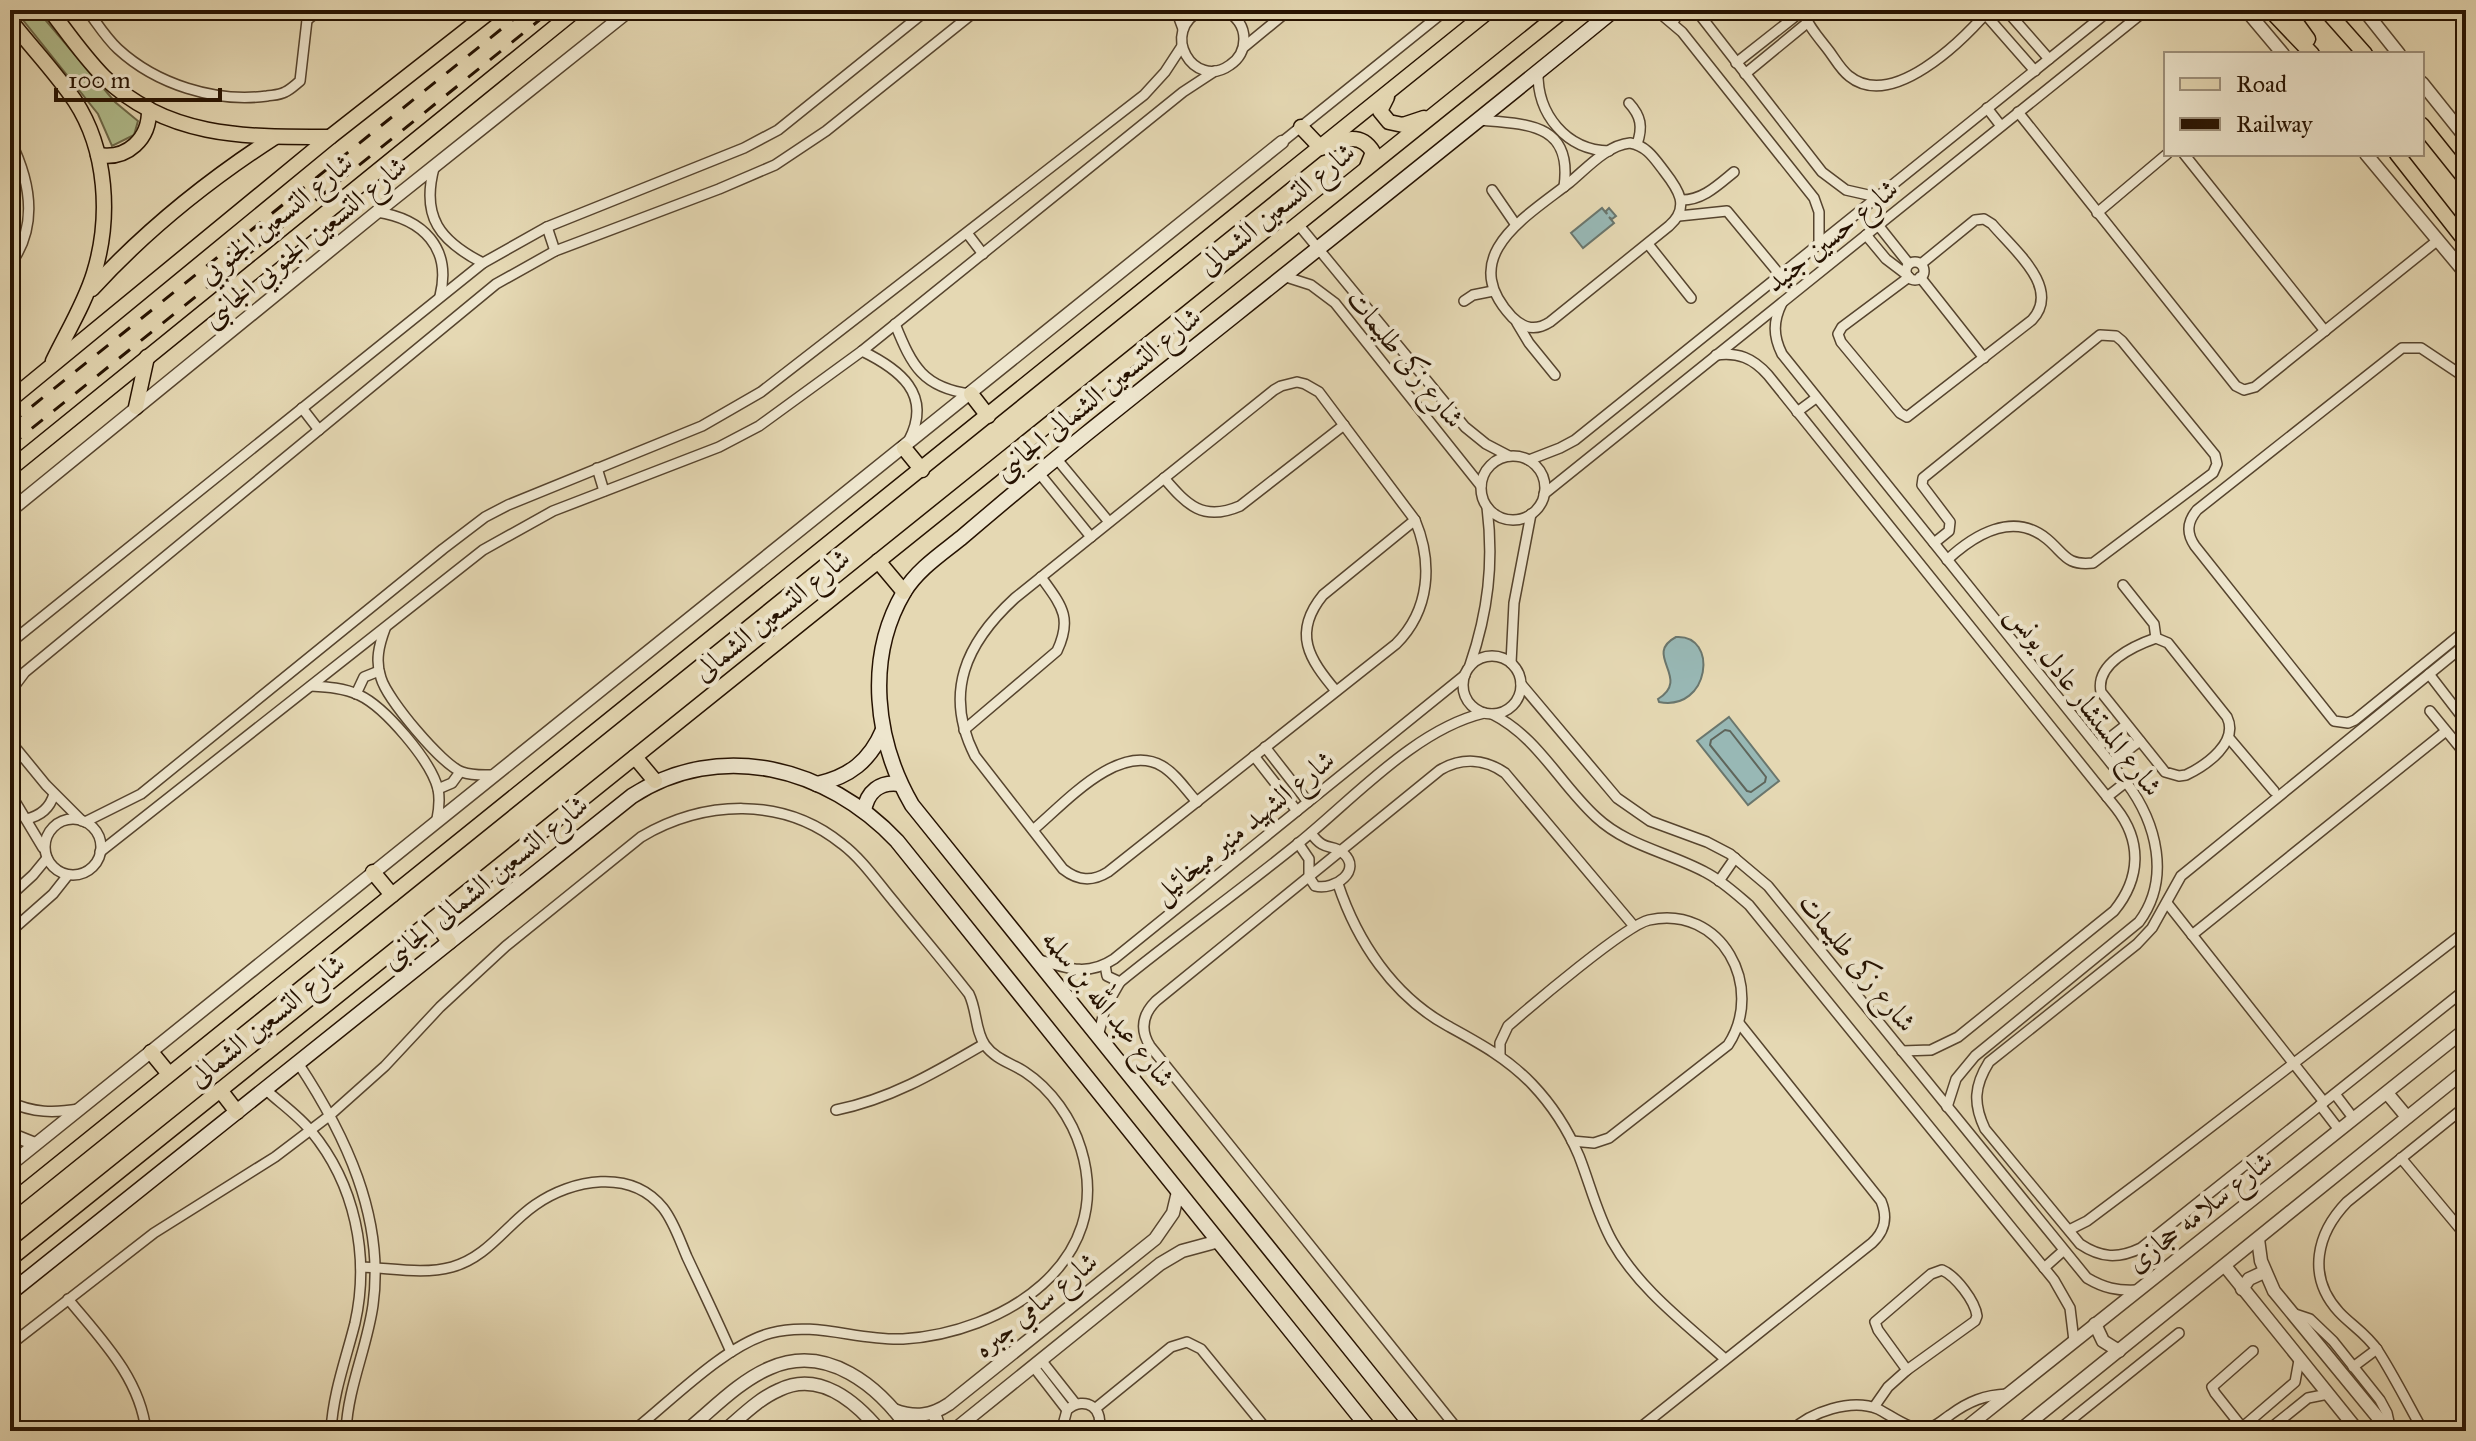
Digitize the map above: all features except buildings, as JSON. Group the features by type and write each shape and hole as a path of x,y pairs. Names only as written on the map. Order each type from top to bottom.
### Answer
{"main road":[{"path":"50,10 103,76 149,109 198,129 249,137 330,137"},
{"name":"شارع التسعين الجنوبي","path":"10,400 330,137 492,10"},
{"name":"شارع التسعين الجنوبي","path":"10,469 576,10"},
{"name":"شارع التسعين الشمالى","path":"10,1203 1490,10"},
{"name":"شارع التسعين الشمالى","path":"10,1259 1564,10"},
{"name":"شارع التسعين الشمالى الجانبى","path":"914,578 1056,458 1614,10"},
{"path":"2270,10 2310,52"},
{"path":"2287,10 2318,52"},
{"path":"2326,10 2364,52"},
{"path":"2337,10 2365,52"},
{"path":"10,20 75,101 98,155 102,179 104,227 97,262 85,297 50,367"},
{"path":"1392,90 1380,111 1389,122 1403,125 1433,115"},
{"path":"98,155 119,154 133,148 146,131 149,109"},
{"path":"1301,127 1321,148 1351,138 1368,144 1373,152 1365,170"},
{"path":"2424,128 2466,180"},
{"path":"85,297 135,245 188,198 275,137"},
{"path":"2399,156 2466,242"},
{"path":"136,407 147,357"},
{"path":"971,394 988,416"},
{"path":"904,448 922,470"},
{"path":"878,561 904,592"},
{"name":"شارع عبد الله بن سلمه","path":"914,578 904,592 887,633 879,698 883,730 900,784 925,822 1416,1431"},
{"path":"817,784 838,778 858,767 873,750 883,730"},
{"path":"635,757 655,781 681,771 751,766 784,771 817,784 864,811 886,829 1371,1431"},
{"name":"شارع التسعين الشمالى الجانبى","path":"10,1293 632,796 655,781"},
{"path":"864,811 869,796 880,786 900,784"},
{"path":"373,872 392,895"},
{"path":"433,919 449,942"},
{"path":"151,1052 169,1074"},
{"path":"220,1090 237,1112"}],"street":[{"path":"87,10 117,48 140,66 166,80 194,90 252,98 283,93 300,81 307,20 303,10"},
{"path":"307,20 320,10"},
{"name":"شارع التسعين الجنوبي الجانبى","path":"10,511 630,10"},
{"path":"10,643 483,263 547,227 744,148 778,130 927,10"},
{"path":"10,691 25,672 496,284 555,251 775,165 826,131 977,10"},
{"path":"1176,10 1183,29"},
{"path":"10,896 46,855 46,837 55,825 68,819 84,821 141,794 485,517 702,426 742,405 817,350 1144,95 1165,72 1182,46 1187,20 1202,10"},
{"path":"1224,10 1241,23 1244,47"},
{"path":"100,852 462,566 506,536 553,511 739,438 768,420 862,351 1183,92 1215,71 1233,64 1244,47 1289,10"},
{"path":"10,1165 1446,10"},
{"path":"1656,10 1673,22 1805,185 1819,212 1819,244"},
{"path":"1673,22 1685,10"},
{"path":"1696,10 1822,172 1846,190 1877,197"},
{"path":"2006,10 2049,59"},
{"name":"شارع حسين جنيد","path":"1529,460 1575,440 2110,10"},
{"name":"شارع حسين جنيد","path":"1544,494 2146,10"},
{"path":"2246,10 2281,52"},
{"path":"2364,10 2397,52"},
{"path":"1736,63 1802,11 1807,23 1849,76 1862,82 1891,85 1930,64 1987,12 2035,71"},
{"path":"1745,74 1807,23"},
{"path":"1182,46 1190,62 1215,71"},
{"path":"1538,72 1543,106 1564,153 1564,187"},
{"path":"2424,86 2466,138"},
{"path":"1629,103 1641,122 1637,144"},
{"path":"1987,108 2001,126"},
{"path":"2018,112 2240,389 2255,387 2438,240"},
{"path":"1478,120 1551,128 1589,149 1609,151"},
{"path":"10,140 26,179 29,222 25,239 10,265"},
{"path":"1564,153 1575,143"},
{"path":"1679,216 1682,200 1678,189 1651,154 1637,144 1622,144 1516,225 1499,244 1494,256 1493,291 1498,301 1524,327 1542,327 1679,216 1727,211 1780,275"},
{"path":"2097,213 2165,156"},
{"path":"2186,156 2325,331"},
{"path":"2368,156 2466,274"},
{"path":"434,167 429,185 432,216 448,241 483,263"},
{"path":"1682,200 1698,198 1734,172"},
{"path":"1805,185 1822,172"},
{"path":"1492,190 1516,225"},
{"path":"377,212 406,219 435,245 443,270 440,296"},
{"path":"1908,276 1842,327 1838,334 1841,342 1903,416 1912,416 2038,313 2043,297 2039,281 1992,224 1984,219 1975,220 1921,264"},
{"name":"شارع زكى طليمات","path":"1298,224 1465,427 1486,444 1509,456"},
{"path":"1878,225 1909,264"},
{"path":"547,227 555,251"},
{"path":"967,233 983,254"},
{"path":"1866,235 1886,259 1913,279 1920,277 1924,271 1921,264 1909,264"},
{"path":"1648,244 1691,298"},
{"path":"1908,276 1909,264"},
{"name":"شارع زكى طليمات","path":"1283,276 1311,285 1335,303 1481,486"},
{"path":"1920,277 1984,358"},
{"path":"1464,301 1473,295 1493,291"},
{"name":"شارع المستشار عادل يونس","path":"1782,303 1775,323 1777,344 1782,354 2126,782 2147,815 2157,852 2155,891 2146,913 2130,931 1975,1056 1956,1079 1947,1107"},
{"path":"1516,321 1555,375"},
{"path":"895,324 913,365 923,376 953,392 971,394"},
{"path":"1934,543 1949,531 1950,522 1922,485 1923,478 2100,335 2116,336 2122,341 2215,455 2217,464 2213,473 2093,563 2081,564 2068,560 2046,538 2029,529 2009,526 1990,529 1947,560"},
{"path":"2466,378 2421,348 2402,348 2197,510 2191,516 2188,532 2195,546 2334,721 2348,723 2355,720 2466,630"},
{"path":"862,351 894,367 912,391 916,421 904,448"},
{"name":"شارع المستشار عادل يونس","path":"1716,355 1740,355 1760,366 2124,818 2133,841 2135,871 2124,899 2114,911 1958,1037 1931,1050 1902,1051"},
{"path":"1288,383 1313,387 1344,425 1415,520 1423,542 1426,566 1425,590 1418,614 1396,644 1108,872 1090,880 1071,876 975,756 964,730 959,704 960,686 969,655 994,619 1041,577 1274,390 1288,383"},
{"path":"1797,412 1816,398"},
{"path":"302,408 319,430"},
{"path":"1164,478 1193,507 1217,513 1230,511 1344,425"},
{"path":"1467,672 1474,663 1489,656 1504,659 1517,669 1521,684 1519,695 1504,712 1488,714 1477,710 1464,691 1467,672 1480,637 1490,583 1491,540 1481,486 1484,474 1492,464 1509,456 1529,460 1540,471 1544,494 1531,514 1518,520 1504,519 1487,507"},
{"path":"1056,458 1109,522"},
{"path":"597,468 604,491"},
{"path":"1039,473 1091,537"},
{"path":"1511,663 1515,588 1531,514"},
{"path":"1336,691 1309,654 1306,632 1312,610 1323,595 1415,520"},
{"path":"964,730 1057,651 1064,637 1062,606 1041,577"},
{"path":"2123,585 2150,617 2156,638"},
{"path":"386,627 379,643 379,671 389,695 446,763 460,772 477,776 493,775"},
{"path":"2156,638 2168,643 2227,717 2231,727 2223,747 2193,772 2179,776 2165,772 2101,692 2101,677 2105,670 2125,653 2156,638"},
{"path":"2466,644 2181,876 2152,928 2137,944 1989,1062 1979,1078 1976,1095 1978,1113 1985,1129 2080,1244 2094,1253 2110,1257 2126,1255 2141,1248 2466,989"},
{"path":"356,694 364,677 379,671"},
{"name":"شارع الشهيد منير ميخائيل","path":"1105,965 1467,672"},
{"path":"2429,674 2466,722"},
{"name":"شارع زكى طليمات","path":"1521,684 1617,798 1650,821 1707,842 1735,858 1768,886 2087,1278 2102,1287 2119,1291 2137,1290"},
{"path":"311,686 356,694 388,718 424,760 438,789 437,819"},
{"path":"2430,711 2466,755"},
{"name":"شارع زكى طليمات","path":"1488,714 1507,722 1529,738 1581,801 1611,830 1648,849 1706,872 1749,905 2064,1293 2070,1308 2074,1341"},
{"name":"شارع الشهيد منير ميخائيل","path":"1098,1037 1105,1008 1120,982 1311,833 1422,740 1451,723 1488,714"},
{"path":"2098,747 2126,725"},
{"path":"2192,935 2446,731"},
{"path":"2229,738 2274,791"},
{"path":"10,741 54,794 99,837 98,859 89,870 68,875 55,869 10,793"},
{"path":"2111,763 2140,741"},
{"path":"1265,747 1308,802"},
{"path":"1254,756 1297,811"},
{"path":"1033,830 1101,773 1124,761 1138,759 1164,767 1197,802"},
{"path":"1459,1431 1150,1046 1144,1034 1144,1020 1151,1005 1440,770 1463,761 1486,763 1505,773 1633,925"},
{"path":"438,789 452,783 460,772"},
{"path":"2107,797 2126,782"},
{"path":"26,819 42,813 50,805 54,794"},
{"path":"10,1345 154,1233 311,1131 385,1066 440,1007 506,946 632,844 682,817 722,808 785,814 823,831 856,856 969,994 984,1044 996,1057 1028,1074 1048,1092 1065,1114 1082,1149 1088,1190 1084,1220 1076,1242 1041,1287 1014,1307 987,1320 946,1333 914,1338 881,1339 794,1329 767,1334 731,1352 633,1431"},
{"path":"1298,843 1309,859 1309,877 1315,886 1321,888 1338,884 1346,876 1348,859 1341,851 1323,846 1311,833"},
{"path":"1719,881 1735,858"},
{"path":"10,932 53,894 68,875"},
{"path":"1338,884 1359,935 1392,980 1432,1016 1500,1056 1545,1099 1572,1141 1604,1226 1624,1261 1656,1298 1725,1359"},
{"path":"2167,903 2293,1063 2340,1131"},
{"path":"1500,1056 1500,1043 1508,1026 1633,925 1648,920 1671,919 1694,924 1714,936 1729,953 1739,972 1743,993 1739,1023 1728,1045 1616,1134 1594,1143 1572,1141"},
{"path":"2069,1230 2087,1221 2466,931"},
{"path":"1035,958 1072,970 1083,971 1105,965 1110,978 1120,982"},
{"path":"1636,1431 1872,1243 1881,1233 1885,1221 1881,1201 1739,1023"},
{"name":"شارع سلامه حجازى","path":"1962,1431 2466,1029"},
{"path":"836,1110 903,1090 984,1044"},
{"path":"298,1063 355,1169 372,1227 376,1268 370,1323 349,1400 346,1431"},
{"name":"شارع سلامه حجازى","path":"2019,1431 2466,1070"},
{"path":"265,1089 311,1131 332,1162 356,1221 361,1267 355,1320 336,1392 331,1431"},
{"path":"2387,1093 2407,1117"},
{"path":"2335,1094 2354,1119"},
{"path":"10,1102 40,1112 59,1113 79,1109"},
{"path":"2423,1431 2377,1349 2330,1300 2319,1271 2319,1251 2324,1232 2333,1216 2466,1106"},
{"path":"10,1134 35,1144"},
{"path":"2401,1158 2466,1236"},
{"path":"2005,1179 2017,1169"},
{"path":"361,1267 423,1271 453,1267 480,1254 534,1205 553,1194 585,1184 619,1182 635,1186 662,1207 731,1352"},
{"path":"2016,1193 2029,1183"},
{"name":"شارع سامي جبره","path":"934,1413 1147,1245 1168,1222 1178,1192"},
{"path":"2258,1239 2264,1272 2274,1291 2390,1431"},
{"name":"شارع سامي جبره","path":"953,1431 1160,1264 1182,1251 1219,1241"},
{"path":"1147,1245 1157,1252 1160,1264"},
{"path":"2044,1268 2063,1251"},
{"path":"2225,1266 2358,1431"},
{"path":"1874,1407 1888,1387 1907,1370 1975,1321 1974,1305 1947,1272 1931,1274 1875,1322 1907,1370"},
{"path":"2242,1289 2249,1279 2264,1272"},
{"path":"68,1299 126,1373 137,1397 146,1431"},
{"path":"2292,1313 2310,1319 2323,1329 2384,1407 2390,1431"},
{"path":"355,1320 370,1323"},
{"path":"2095,1324 2103,1341 2119,1351"},
{"path":"2057,1431 2179,1333"},
{"path":"1096,1408 1171,1347 1187,1342 1201,1349 1268,1431"},
{"path":"2353,1367 2377,1349"},
{"path":"2253,1351 2212,1387 2242,1430 2295,1382 2299,1360"},
{"path":"345,1357 359,1359"},
{"path":"686,1431 768,1368 804,1360 827,1363 862,1380 894,1410 910,1431"},
{"path":"824,1387 827,1363"},
{"path":"1037,1363 1071,1406"},
{"path":"724,1431 766,1397 788,1386 803,1384 824,1387 847,1397 880,1431"},
{"path":"1791,1431 1833,1408 1854,1406 1874,1407 1917,1428 1928,1429 1976,1399 2007,1394"},
{"path":"2267,1431 2308,1398 2328,1394"},
{"path":"1071,1406 1090,1404 1096,1408 1101,1421 1097,1431"},
{"path":"1067,1431 1064,1421 1071,1406"},
{"path":"2267,1407 2279,1421"},
{"path":"894,1410 917,1416 934,1413 940,1431"},
{"path":"1255,1414 1256,1431"}],"green space":[{"path":"15,10 37,10 115,102 138,121 134,135 112,146 98,114"}],"water":[{"path":"1602,208 1607,214 1609,208 1616,216 1612,219 1609,217 1614,223 1583,248 1571,233"},
{"path":"1676,637 1690,639 1699,647 1703,672 1689,696 1676,702 1659,702 1670,683 1664,651"},
{"path":"1729,717 1779,781 1748,805 1697,741"}],"railway":[{"path":"10,424 525,10"},
{"path":"10,446 552,10"}]}
